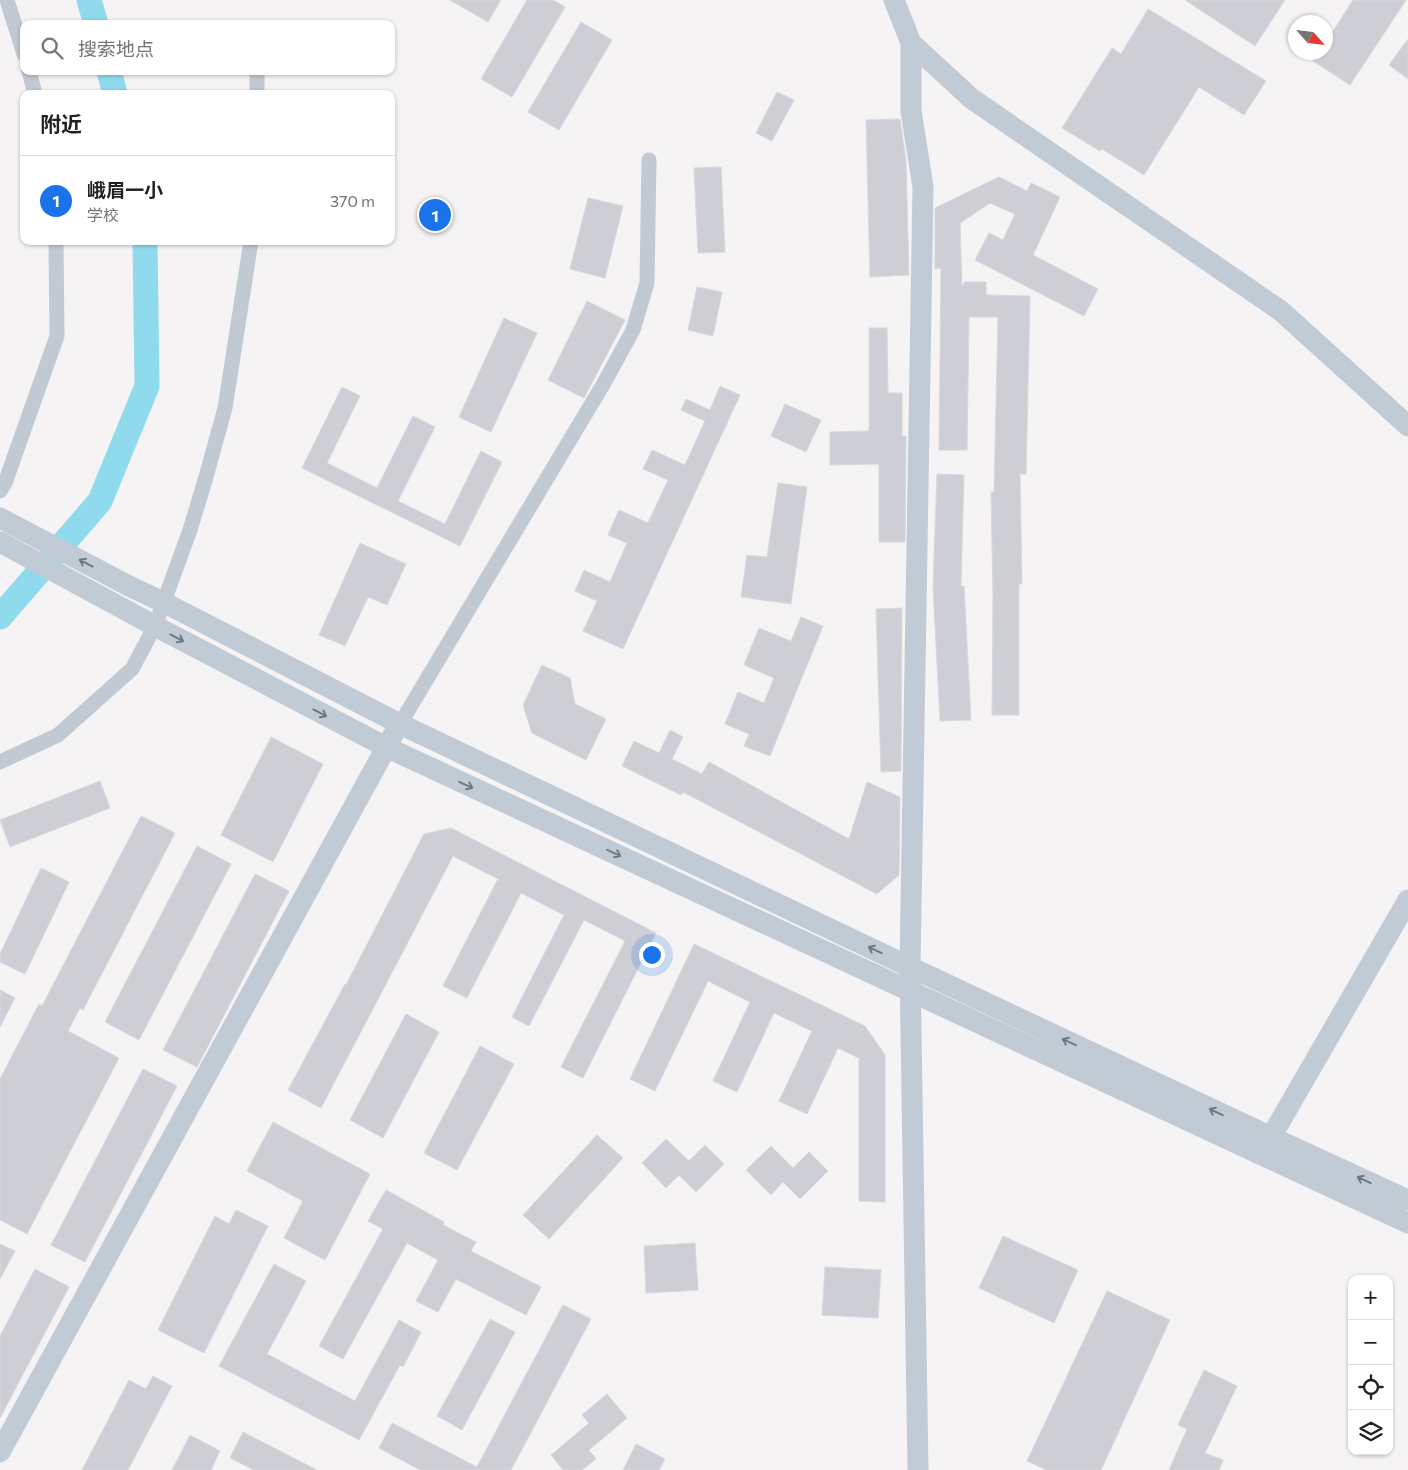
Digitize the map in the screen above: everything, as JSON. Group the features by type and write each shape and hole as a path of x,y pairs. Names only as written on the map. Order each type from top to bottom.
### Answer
{"main road":[{"path":"894,0 911,43 911,111 924,188 910,967 918,1470"},
{"path":"911,43 972,99 1282,311 1408,426"},
{"path":"0,518 400,724 910,967 1408,1200"},
{"path":"0,542 386,747 1408,1223"},
{"path":"0,1452 400,724"},
{"path":"1271,1137 1408,900"}],"street":[{"path":"8,0 20,40"},
{"path":"30,75 35,90"},
{"path":"257,75 257,90"},
{"path":"400,724 599,392 633,330 647,283 649,160"},
{"path":"0,491 5,483 57,336 56,245"},
{"path":"0,762 58,735 132,670 155,626 206,477 226,408 251,245"}],"building":[{"path":"450,0 501,0 488,22"},
{"path":"527,0 553,0 565,7 512,97 481,79"},
{"path":"1185,0 1285,0 1255,46"},
{"path":"1353,0 1406,0 1350,85 1313,61 1333,60 1333,31"},
{"path":"1148,9 1266,81 1244,115 1199,87 1144,175 1102,149 1100,151 1062,128 1112,48 1121,54"},
{"path":"581,22 612,40 559,130 528,112"},
{"path":"1408,39 1408,79 1389,65"},
{"path":"777,92 794,100 772,141 756,133"},
{"path":"900,119 906,161 909,275 870,277 866,120"},
{"path":"721,167 725,252 698,253 694,168"},
{"path":"999,177 1027,191 1031,183 1060,197 1033,255 1098,289 1084,316 975,260 989,233 1003,240 1015,214 990,203 960,223 962,287 964,282 986,282 986,295 1030,296 1026,474 1020,474 1022,584 1019,584 1019,715 992,715 993,598 991,492 994,492 998,317 969,317 967,450 939,450 941,268 935,269 935,208"},
{"path":"588,198 623,206 605,278 570,269"},
{"path":"697,287 722,292 713,336 688,330"},
{"path":"587,301 625,320 584,398 548,380"},
{"path":"504,318 537,333 491,432 459,417"},
{"path":"869,328 887,328 888,393 902,393 902,436 906,436 905,542 879,542 879,464 830,465 830,432 869,431"},
{"path":"720,386 740,395 623,649 583,631 597,601 575,591 584,570 610,582 627,543 608,535 619,510 648,523 668,480 643,469 652,450 685,465 705,421 681,410 686,399 710,410"},
{"path":"342,387 360,396 327,463 377,488 413,416 435,427 398,501 445,524 481,451 502,462 460,546 302,468"},
{"path":"785,404 821,420 806,452 771,436"},
{"path":"937,474 964,475 961,586 964,586 971,720 940,721 933,587"},
{"path":"778,483 807,487 791,604 741,597 747,555 767,557"},
{"path":"360,543 406,564 387,605 368,597 345,646 319,635"},
{"path":"902,608 901,771 881,772 876,609"},
{"path":"801,617 823,626 770,756 744,746 749,734 725,724 738,692 764,703 774,678 744,665 759,628 791,641"},
{"path":"542,665 570,678 575,704 606,719 586,760 532,733 523,705"},
{"path":"670,730 683,737 672,759 702,774 709,762 849,839 867,782 900,797 899,875 877,894 683,792 681,795 622,766 634,741 659,753"},
{"path":"271,737 323,764 273,862 221,835"},
{"path":"100,781 110,808 10,847 0,820"},
{"path":"141,816 175,833 83,1010 80,1008 68,1031 119,1058 27,1234 0,1220 0,1079 39,1004 42,1006"},
{"path":"451,828 656,933 583,1078 561,1067 625,941 584,920 529,1026 512,1017 564,915 521,893 467,998 443,986 498,879 453,856 321,1108 288,1090 346,985 424,834"},
{"path":"197,846 231,864 139,1040 105,1022"},
{"path":"41,868 69,882 25,974 0,962 0,954"},
{"path":"255,874 289,891 197,1067 163,1050"},
{"path":"694,944 865,1026 885,1055 885,1202 859,1201 859,1058 838,1048 807,1114 779,1101 812,1031 774,1013 737,1092 713,1081 750,1002 708,981 655,1091 630,1079"},
{"path":"0,990 15,998 0,1027"},
{"path":"406,1014 439,1032 383,1138 350,1120"},
{"path":"480,1046 514,1064 457,1170 424,1153"},
{"path":"143,1069 177,1086 85,1262 51,1245"},
{"path":"273,1122 370,1174 325,1260 284,1238 303,1201 247,1171"},
{"path":"597,1135 623,1158 549,1239 523,1215"},
{"path":"666,1139 689,1161 705,1145 724,1164 696,1192 679,1175 666,1188 642,1163"},
{"path":"771,1146 793,1168 809,1152 828,1171 800,1199 783,1182 771,1195 746,1170"},
{"path":"386,1190 444,1222 443,1225 476,1242 471,1251 541,1287 526,1315 456,1279 438,1312 416,1301 438,1260 407,1243 343,1359 319,1346 383,1229 368,1221"},
{"path":"236,1210 268,1226 204,1353 158,1330 215,1216 229,1224"},
{"path":"1003,1236 1078,1270 1054,1323 979,1288"},
{"path":"695,1243 698,1290 646,1293 644,1246"},
{"path":"0,1244 15,1251 0,1279"},
{"path":"274,1264 306,1281 267,1354 355,1401 399,1320 421,1332 403,1367 400,1365 359,1440 219,1366"},
{"path":"825,1267 881,1270 878,1318 822,1315"},
{"path":"35,1269 69,1287 0,1418 0,1336"},
{"path":"1107,1291 1170,1320 1101,1470 1047,1470 1027,1461"},
{"path":"563,1305 591,1319 511,1470 420,1470 379,1448 392,1423 477,1467"},
{"path":"490,1319 515,1332 462,1430 437,1416"},
{"path":"1204,1370 1237,1386 1205,1453 1223,1460 1219,1470 1169,1470 1187,1429 1178,1425"},
{"path":"153,1376 172,1386 128,1470 82,1470 129,1380 146,1389"},
{"path":"607,1394 627,1418 589,1450 596,1459 582,1470 563,1470 551,1455 589,1423 582,1415"},
{"path":"243,1432 317,1470 254,1470 230,1458"},
{"path":"190,1435 220,1451 211,1470 172,1470"},
{"path":"636,1444 665,1459 659,1470 623,1470"}],"waterway":[{"path":"89,0 95,20"},
{"path":"110,75 114,90"},
{"path":"0,617 100,501 147,386 145,245"}],"place":[{"name":"峨眉一小","path":"435,215"}]}
